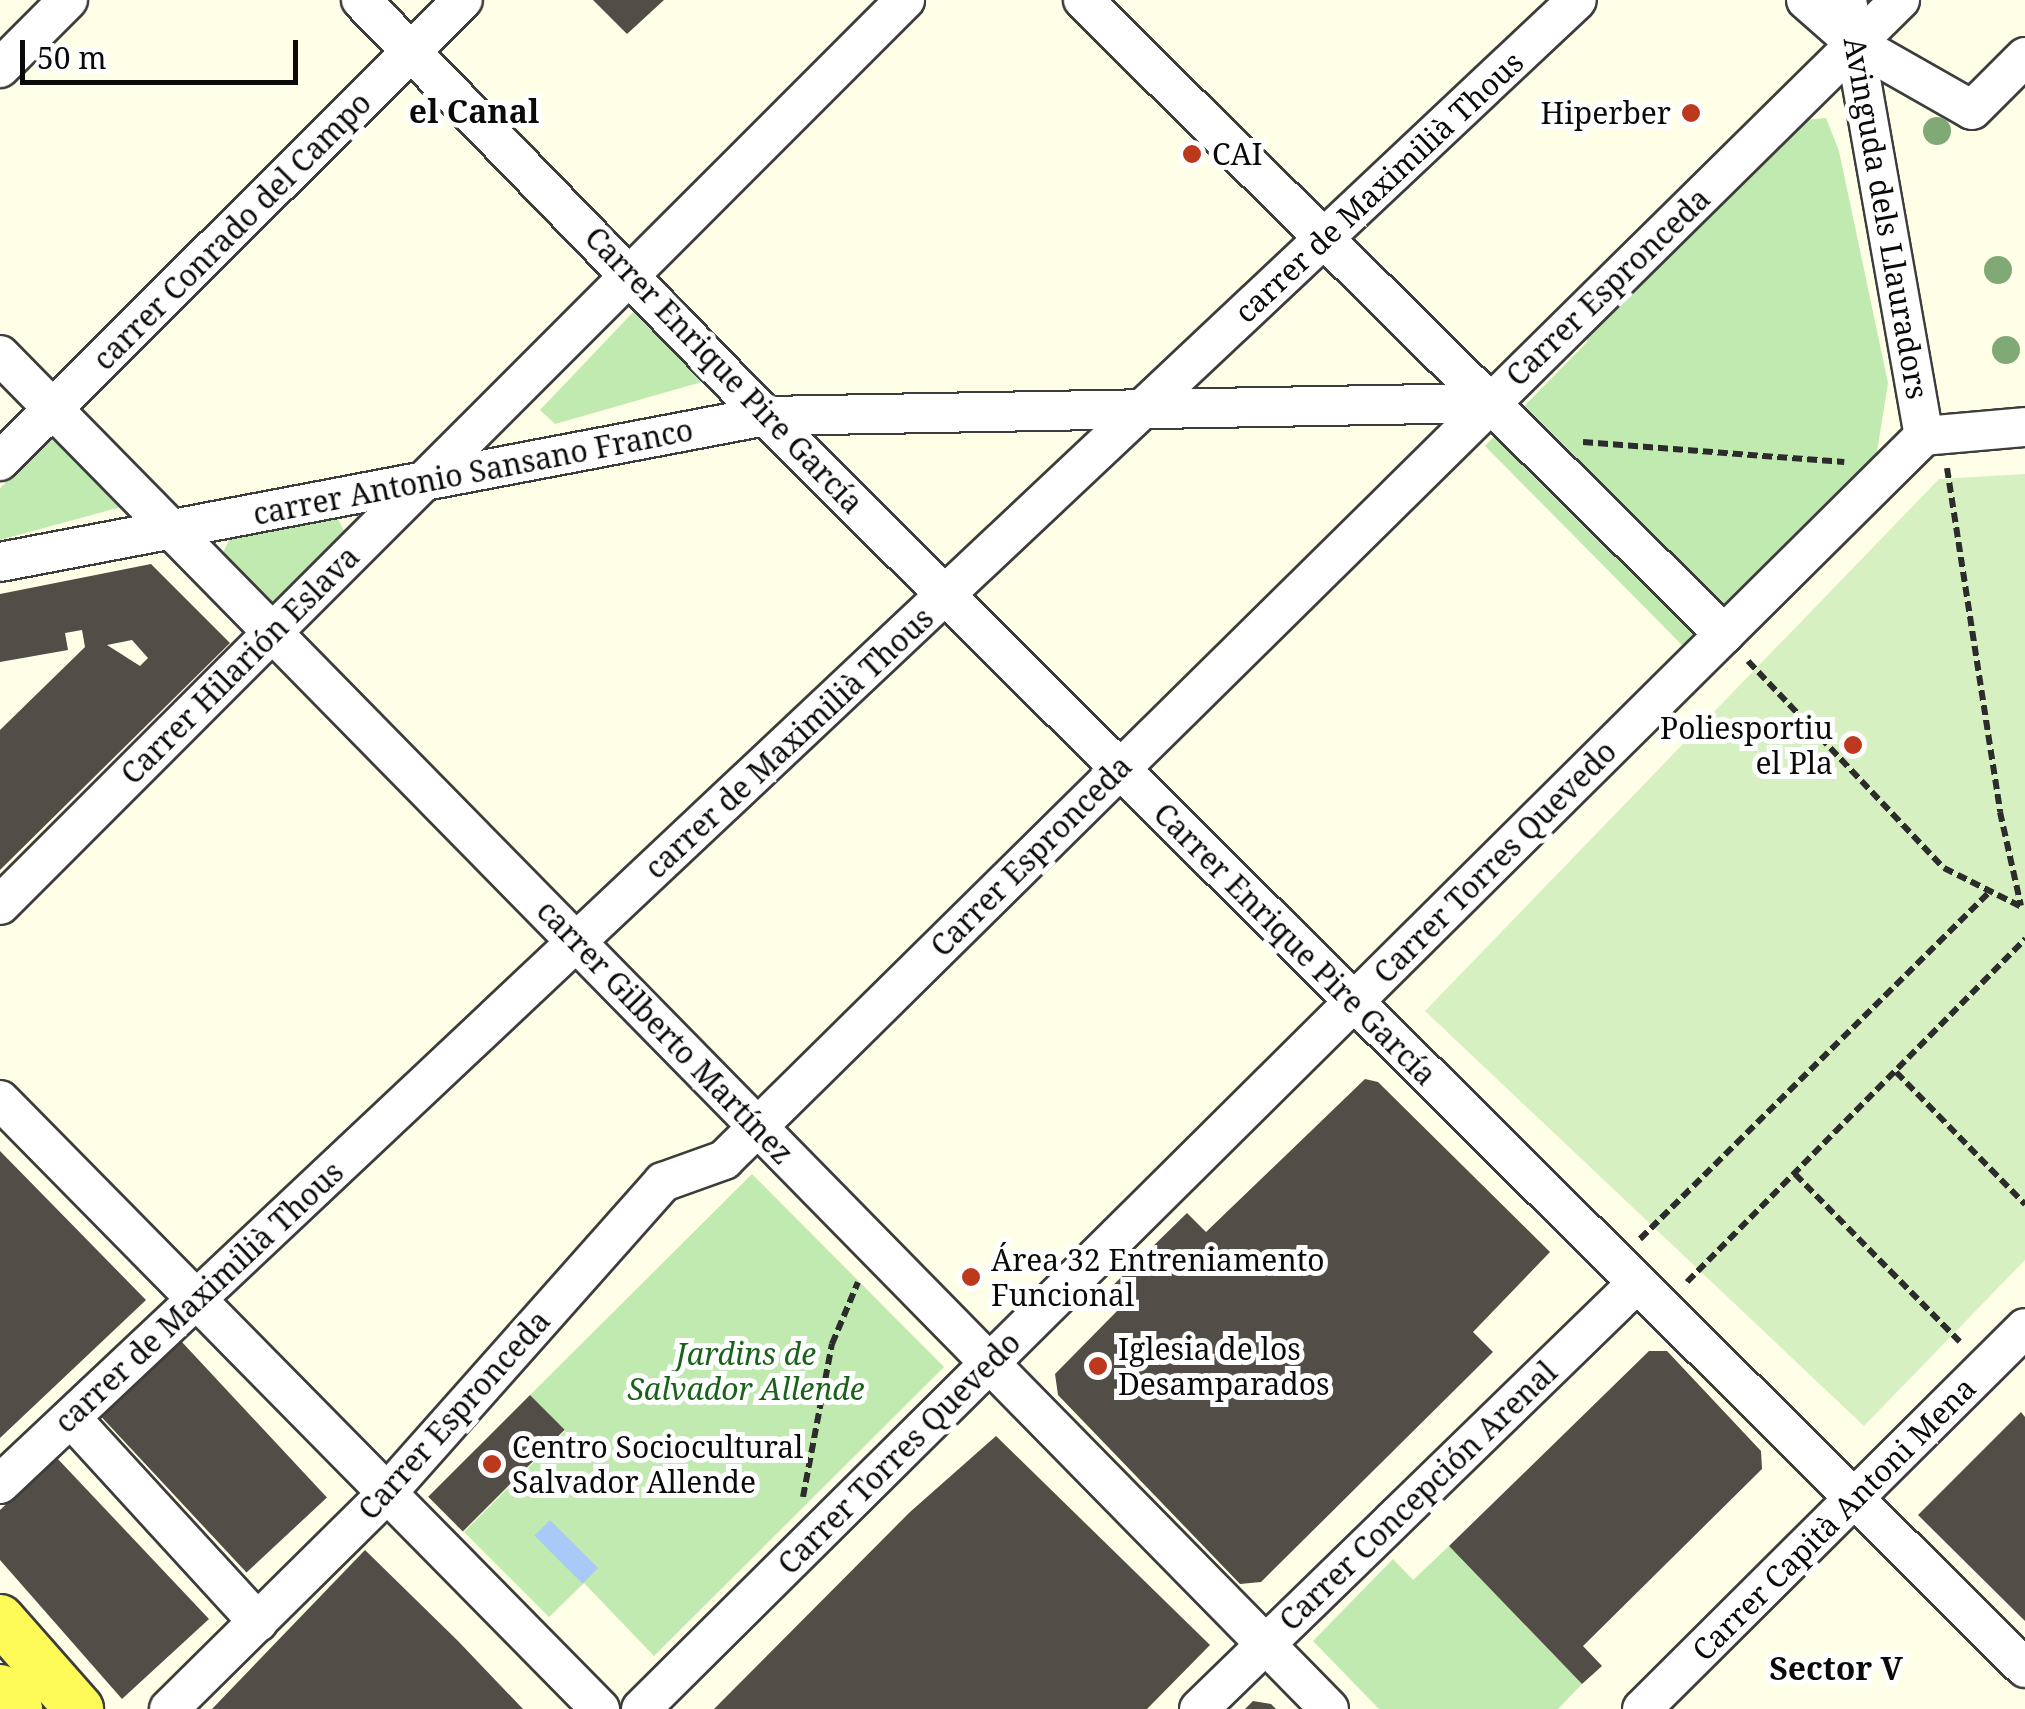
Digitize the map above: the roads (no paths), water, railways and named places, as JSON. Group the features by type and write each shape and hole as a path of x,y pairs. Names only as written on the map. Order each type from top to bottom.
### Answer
{"main road":[{"path":"0,1619 79,1709"},
{"path":"0,1688 18,1709"}],"street":[{"path":"0,68 68,0"},
{"name":"Carrer Enrique Pire García","path":"361,0 765,416 2025,1668"},
{"name":"carrer Conrado del Campo","path":"0,461 463,0"},
{"name":"Carrer Hilarión Eslava","path":"0,906 905,0"},
{"path":"1083,0 1724,634"},
{"name":"carrer de Maximilià Thous","path":"0,1484 1577,0"},
{"path":"1806,0 1856,44 1972,110 2025,57"},
{"name":"Avinguda dels Llauradors","path":"1847,0 1935,449"},
{"name":"Carrer Espronceda","path":"169,1709 387,1494 663,1182 724,1160 1900,0"},
{"name":"carrer Gilberto Martínez","path":"0,356 1329,1709"},
{"name":"carrer Antonio Sansano Franco","path":"0,562 765,416 1490,403"},
{"path":"1391,438 1414,405"},
{"path":"1935,449 2025,427"},
{"name":"Carrer Torres Quevedo","path":"640,1709 1894,466 1935,449"},
{"path":"0,1100 600,1709"},
{"name":"Carrer Concepción Arenal","path":"1199,1709 1638,1284"},
{"name":"Carrer Capità Antoni Mena","path":"1642,1709 2025,1328"},
{"path":"70,1418 258,1622"}],"water":[{"path":"550,1520 598,1568 583,1584 534,1536"}],"place":[{"name":"Hiperber","path":"1691,113"},
{"name":"CAI","path":"1192,154"},
{"name":"Poliesportiu el Pla","path":"1853,745"},
{"name":"Área 32 Entreniamento Funcional","path":"971,1277"},
{"name":"Iglesia de los Desamparados","path":"1098,1366"},
{"name":"Centro Sociocultural Salvador Allende","path":"492,1464"}],"district":[{"name":"el Canal","path":"474,111"},
{"name":"Sector V","path":"1836,1668"}],"park label":[{"name":"Jardins de Salvador Allende","path":"746,1371"}]}
